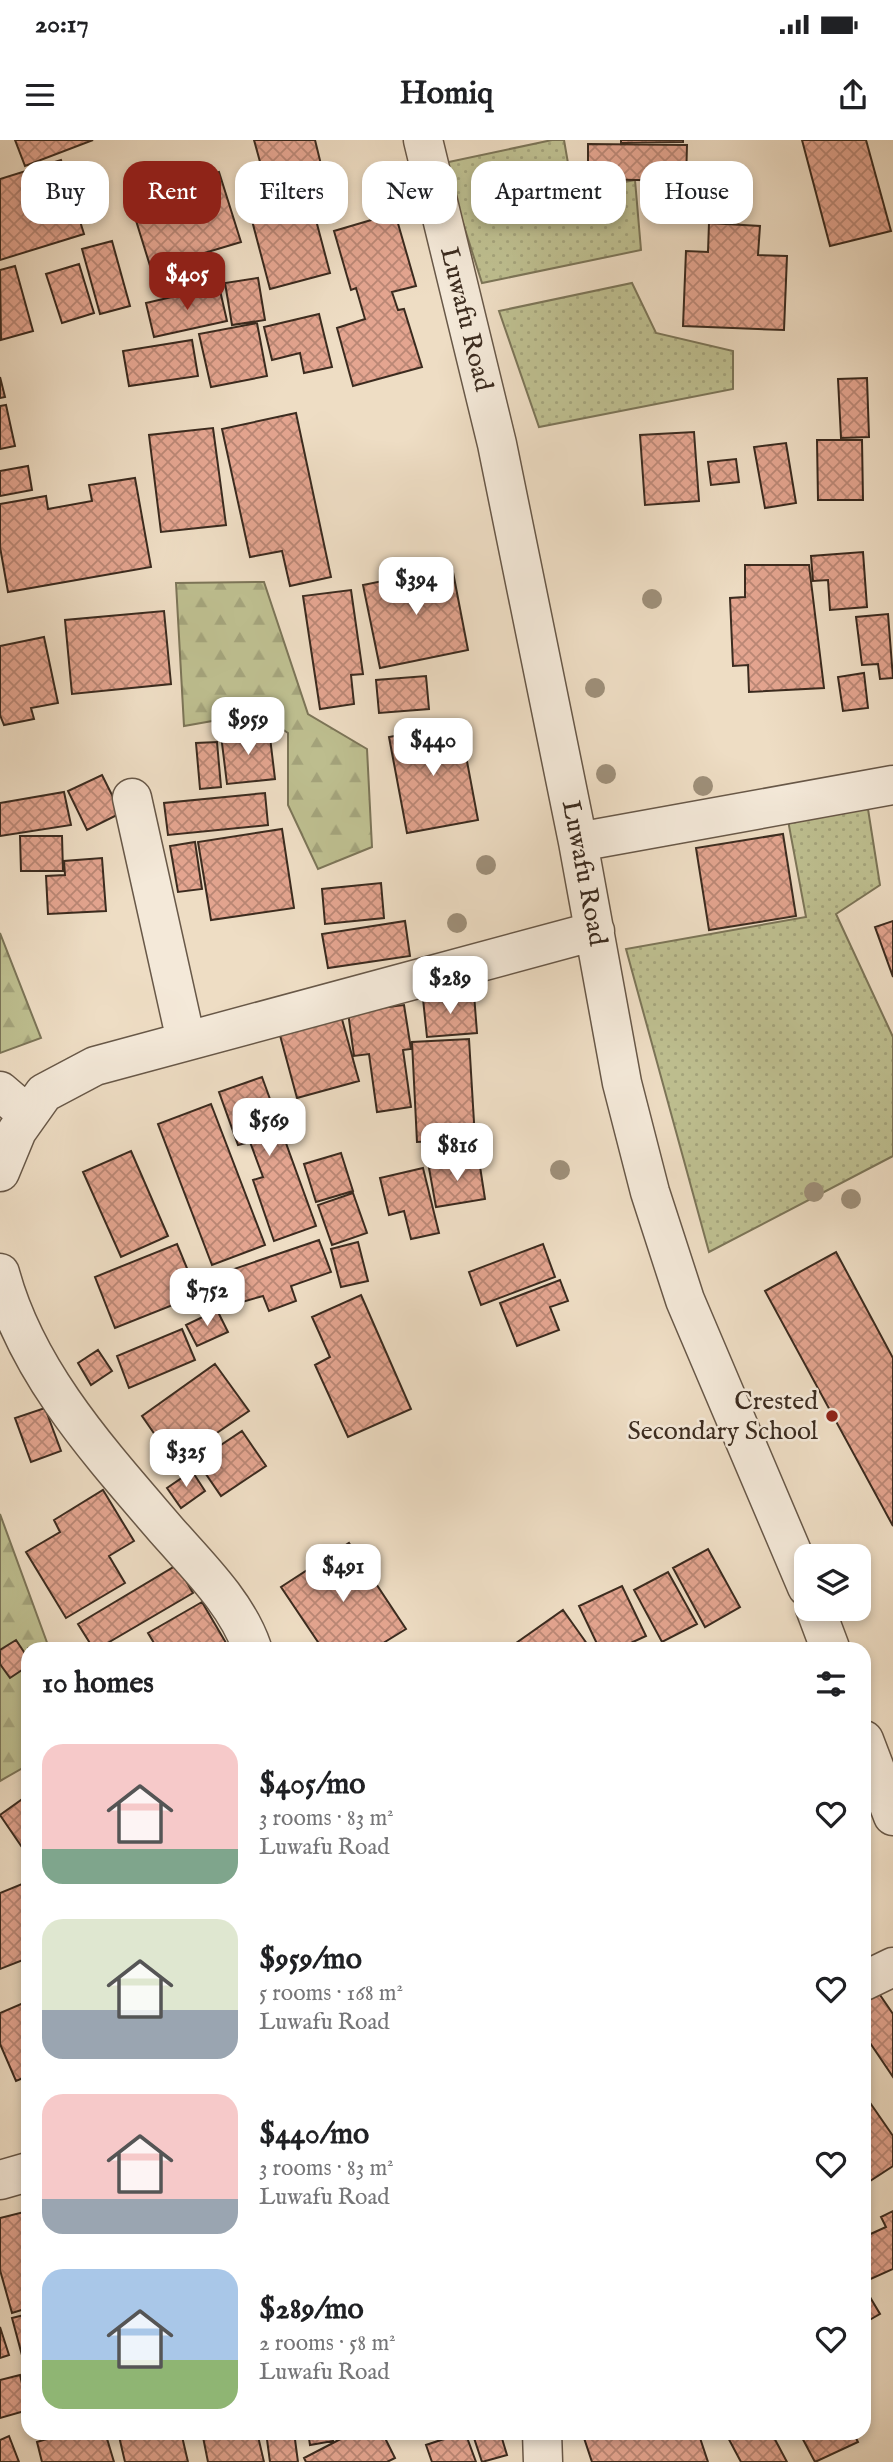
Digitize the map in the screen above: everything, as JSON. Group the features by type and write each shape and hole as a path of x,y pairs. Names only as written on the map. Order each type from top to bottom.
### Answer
{"street":[{"name":"Luwafu Road","path":"423,140 497,444 578,842 622,1083 650,1192 685,1300 794,1556"},
{"path":"578,842 893,785"},
{"path":"132,798 186,1041"},
{"path":"0,1172 17,1131 14,1103 44,1093 95,1066 595,930"},
{"path":"0,1273 27,1340 65,1406 105,1458 236,1614 249,1642"},
{"path":"820,1621 828,1642"},
{"path":"871,1758 893,1816"},
{"path":"871,1977 893,1966"},
{"path":"0,2180 21,2174"},
{"path":"542,2440 543,2462"}],"green space":[{"path":"552,140 564,140 568,161 471,161 471,224 626,224 626,182 635,180 641,250 482,283 457,204 457,161 453,161"},
{"path":"632,283 656,333 733,351 733,389 539,427 499,311"},
{"path":"264,582 308,714 367,749 372,847 318,869 288,805 288,733 258,713 184,726 176,583"},
{"path":"868,809 880,885 836,914 893,1037 893,1156 709,1252 626,949 806,917 787,815"},
{"path":"0,933 41,1038 0,1053"},
{"path":"0,1514 47,1642 21,1642 21,1769 0,1781"}],"building":[{"path":"15,140 93,140 38,161 23,161"},
{"path":"254,140 315,140 320,161 260,161"},
{"path":"621,140 683,140 683,142 621,143"},
{"path":"802,140 866,140 891,231 830,246"},
{"path":"588,144 687,145 687,161 640,161 640,180 626,180 626,161 588,161"},
{"path":"21,172 21,224 81,224 84,234 0,260 0,179"},
{"path":"221,178 241,242 151,269 137,224 221,224"},
{"path":"362,223 398,224 416,286 392,292 398,310 404,309 422,367 353,386 337,328 365,319 356,288 351,290 334,231"},
{"path":"253,224 317,224 330,273 270,289"},
{"path":"709,224 760,226 758,255 787,256 784,330 683,326 686,251 708,252"},
{"path":"112,241 130,306 100,314 82,249"},
{"path":"79,264 94,313 62,323 46,274"},
{"path":"15,266 33,331 1,340 0,270"},
{"path":"258,278 265,320 232,325 225,283"},
{"path":"219,286 227,321 154,337 146,303"},
{"path":"319,314 332,367 304,373 300,353 272,360 264,327"},
{"path":"257,323 267,376 211,387 199,334"},
{"path":"192,340 198,376 129,386 123,351"},
{"path":"0,377 5,397 0,398"},
{"path":"867,378 869,437 841,438 838,379"},
{"path":"6,405 15,446 0,449 0,406"},
{"path":"296,413 331,577 290,586 282,551 250,557 222,429"},
{"path":"213,428 226,525 161,532 149,435"},
{"path":"694,432 699,501 645,505 640,435"},
{"path":"817,440 862,440 863,500 818,500"},
{"path":"786,443 796,503 765,508 754,447"},
{"path":"736,459 739,482 711,485 708,462"},
{"path":"28,466 32,490 0,496 0,471"},
{"path":"135,478 151,567 8,592 0,547 0,504 46,496 48,509 92,501 89,485"},
{"path":"863,552 867,607 830,610 828,580 813,581 811,556"},
{"path":"745,565 809,565 824,688 749,692 748,665 733,666 730,598 745,597"},
{"path":"452,567 468,650 380,668 363,585"},
{"path":"351,590 363,674 351,675 354,704 320,709 303,596"},
{"path":"164,611 171,684 72,694 65,620"},
{"path":"888,614 893,678 880,679 878,664 862,665 856,617"},
{"path":"44,637 58,703 31,708 34,719 4,725 0,715 0,646"},
{"path":"864,673 868,708 843,711 838,677"},
{"path":"426,676 429,709 379,713 376,680"},
{"path":"460,724 478,820 407,833 389,737"},
{"path":"269,729 275,779 227,784 221,735"},
{"path":"217,742 221,787 200,789 196,743"},
{"path":"102,775 121,813 87,830 68,791"},
{"path":"64,792 71,825 0,836 0,803"},
{"path":"265,793 268,825 168,835 164,803"},
{"path":"282,829 294,908 211,920 198,842"},
{"path":"783,834 796,916 709,930 696,848"},
{"path":"20,836 62,836 63,871 21,871"},
{"path":"195,842 202,889 178,892 170,846"},
{"path":"102,858 106,911 48,914 46,876 65,875 64,861"},
{"path":"381,883 384,918 325,924 322,889"},
{"path":"405,921 410,956 328,968 322,934"},
{"path":"893,921 893,977 875,927"},
{"path":"474,994 477,1033 427,1037 423,999"},
{"path":"404,1005 411,1049 403,1050 411,1107 377,1112 369,1054 354,1056 348,1012"},
{"path":"340,1012 359,1081 297,1098 278,1028"},
{"path":"469,1039 475,1139 417,1142 412,1042"},
{"path":"262,1077 316,1226 274,1241 253,1180 263,1177 250,1142 238,1145 219,1092"},
{"path":"211,1104 265,1245 212,1265 158,1124"},
{"path":"131,1151 168,1236 121,1257 83,1172"},
{"path":"341,1153 353,1191 316,1202 304,1164"},
{"path":"479,1160 485,1199 436,1207 429,1168"},
{"path":"423,1168 439,1233 411,1239 404,1211 389,1215 380,1178"},
{"path":"353,1193 367,1233 332,1245 318,1205"},
{"path":"319,1240 331,1272 291,1286 296,1301 269,1311 263,1296 242,1302 231,1270"},
{"path":"358,1242 368,1281 341,1287 331,1249"},
{"path":"177,1244 198,1295 115,1328 95,1277"},
{"path":"543,1244 555,1277 481,1305 469,1272"},
{"path":"836,1252 893,1358 893,1526 765,1291"},
{"path":"560,1280 568,1301 550,1307 559,1330 517,1346 500,1303"},
{"path":"361,1295 411,1409 348,1437 315,1365 330,1357 312,1317"},
{"path":"217,1310 228,1332 197,1346 186,1325"},
{"path":"182,1329 195,1360 129,1388 117,1356"},
{"path":"98,1350 112,1371 91,1385 78,1363"},
{"path":"215,1364 249,1411 174,1462 142,1416"},
{"path":"45,1408 61,1451 31,1462 15,1418"},
{"path":"242,1431 266,1466 221,1496 197,1461"},
{"path":"192,1471 205,1491 181,1508 167,1488"},
{"path":"103,1490 134,1541 109,1556 125,1583 66,1618 26,1552 60,1532 54,1520"},
{"path":"349,1543 406,1629 385,1642 318,1642 281,1587"},
{"path":"708,1549 740,1607 705,1627 673,1568"},
{"path":"177,1565 193,1593 109,1642 89,1642 78,1624"},
{"path":"668,1572 697,1624 662,1642 634,1590"},
{"path":"622,1586 646,1636 633,1642 596,1642 579,1606"},
{"path":"202,1602 225,1642 153,1642 148,1633"},
{"path":"563,1610 586,1642 518,1642"},
{"path":"16,1640 21,1648 21,1671 10,1678 0,1664 0,1650"},
{"path":"21,1800 21,1846 0,1815"},
{"path":"21,1884 21,1961 0,1969 0,1893"},
{"path":"878,1992 893,2014 893,2077 871,2044 871,1996"},
{"path":"21,2004 21,2079 16,2081 0,2044 0,2013"},
{"path":"871,2104 893,2136 893,2166 871,2180"},
{"path":"893,2211 893,2269 871,2279 871,2234 886,2227 881,2217"},
{"path":"21,2213 21,2310 12,2313 0,2270 0,2218"},
{"path":"871,2299 880,2314 871,2319"},
{"path":"21,2316 21,2352 12,2318"},
{"path":"0,2327 9,2355 0,2358"},
{"path":"20,2375 21,2412 0,2418 0,2380"},
{"path":"9,2436 19,2462 0,2462 0,2440"},
{"path":"107,2440 114,2462 42,2462 37,2442"},
{"path":"120,2440 183,2440 188,2462 125,2462"},
{"path":"204,2440 259,2440 264,2462 208,2462"},
{"path":"267,2440 295,2440 298,2462 270,2462"},
{"path":"309,2440 333,2440 333,2441 310,2445"},
{"path":"339,2440 386,2440 395,2458 387,2462 306,2462 304,2458"},
{"path":"441,2440 468,2440 476,2462 432,2462 426,2445"},
{"path":"475,2440 502,2440 507,2455 482,2462"},
{"path":"585,2440 701,2440 708,2462 592,2462"},
{"path":"729,2440 775,2440 787,2462 741,2462"},
{"path":"803,2440 858,2442 815,2462"}],"place":[{"name":"Crested Secondary School","path":"832,1416"}]}
